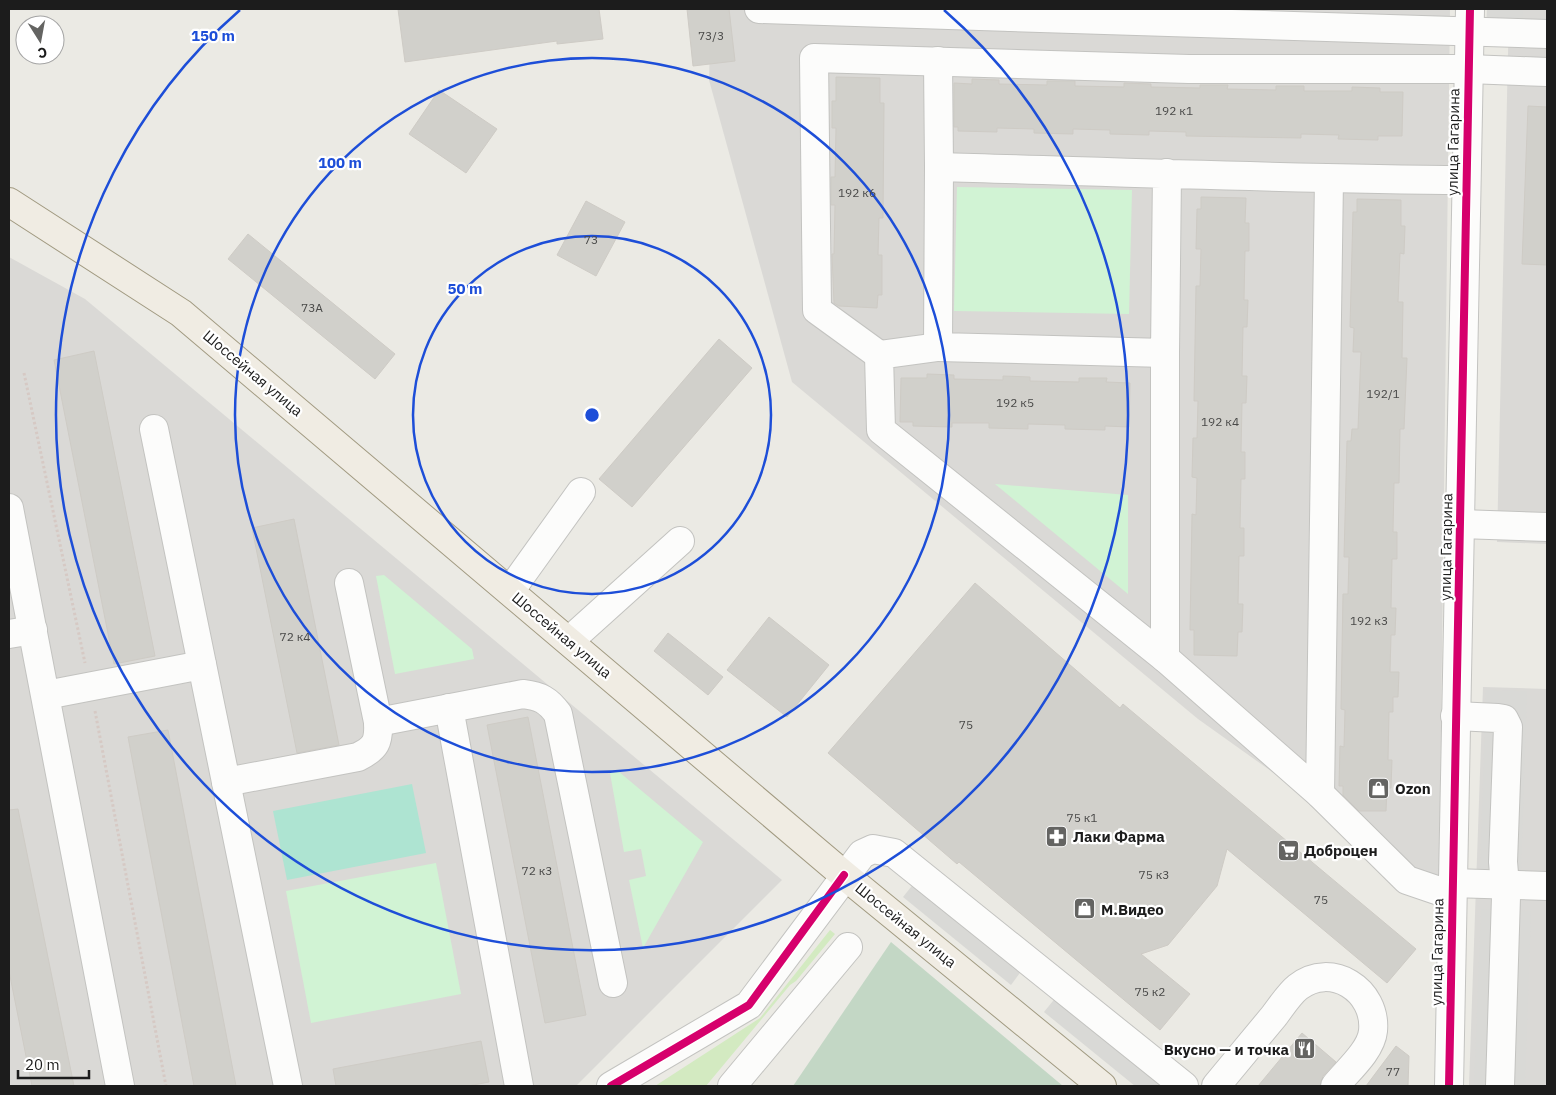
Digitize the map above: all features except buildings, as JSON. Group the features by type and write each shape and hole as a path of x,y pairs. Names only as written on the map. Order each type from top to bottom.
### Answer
{"main road":[{"name":"Шоссейная улица","path":"9,202 181,313 844,875 1102,1086"}],"street":[{"path":"759,9 1469,21 1547,34"},
{"name":"улица Гагарина","path":"1449,1086 1451,889 1469,21"},
{"path":"1166,353 938,347 879,355 817,310 814,58 1189,69 1468,69 1547,72"},
{"path":"938,62 940,167 938,347"},
{"path":"940,167 1330,179 1465,180"},
{"path":"1164,658 1167,173"},
{"path":"1320,794 1330,179"},
{"path":"879,355 881,430 1164,658 1320,794 1407,880 1451,889 1505,885 1547,886"},
{"path":"154,429 288,1086"},
{"path":"510,591 581,492"},
{"path":"9,508 21,632 46,695 120,1086"},
{"path":"1460,524 1547,527"},
{"path":"569,641 680,541"},
{"path":"226,782 358,757 372,750 378,737 378,722 349,583"},
{"path":"46,695 202,665"},
{"path":"378,722 523,694 538,696 551,704 558,714 613,983"},
{"path":"449,708 519,1086"},
{"path":"1456,716 1498,718 1504,719 1507,723 1500,1086"},
{"path":"611,1086 749,1005 844,875 862,854 874,849 894,853 1183,1086"},
{"path":"732,1086 848,946"},
{"path":"1216,1086 1298,986 1325,977 1340,979 1354,986 1367,998 1372,1015 1373,1032 1368,1045 1335,1086"}],"path":[{"path":"24,373 90,686 166,1086"}],"shaded area":[{"path":"711,9 1450,9 1439,891 1198,719 792,382 709,80"},
{"path":"1487,9 1523,9 1522,31 1486,29"},
{"path":"1509,9 1547,9 1547,544 1497,542"},
{"path":"9,257 85,299 782,880 576,1086 9,1086"},
{"path":"1483,687 1547,689 1547,1086 1469,1086"},
{"path":"1486,690 1527,691 1521,872 1480,871"},
{"path":"915,882 1022,970 1011,985 903,897"},
{"path":"1481,909 1531,911 1525,1086 1474,1086"},
{"path":"1057,996 1165,1086 1135,1086 1044,1012"}],"green space":[{"path":"957,187 1132,190 1129,314 954,311"},
{"path":"995,484 1128,495 1128,594"},
{"path":"384,575 472,649 474,659 395,674 376,576"},
{"path":"618,771 703,842 643,948 629,880 646,876 641,849 624,852 610,773"},
{"path":"412,784 426,853 287,880 273,811"},
{"path":"436,863 461,994 311,1023 286,891"},
{"path":"830,930 835,934 706,1086 655,1086 760,1018"},
{"path":"891,942 1063,1086 793,1086"}],"cycle path":[{"path":"1449,1086 1470,9"},
{"path":"611,1086 749,1005 844,875"}],"place":[{"name":"Ozon","path":"1379,788"},
{"name":"Лаки Фарма","path":"1057,836"},
{"name":"Доброцен","path":"1288,850"},
{"name":"М.Видео","path":"1085,909"},
{"name":"Вкусно — и точка","path":"1305,1049"}]}
